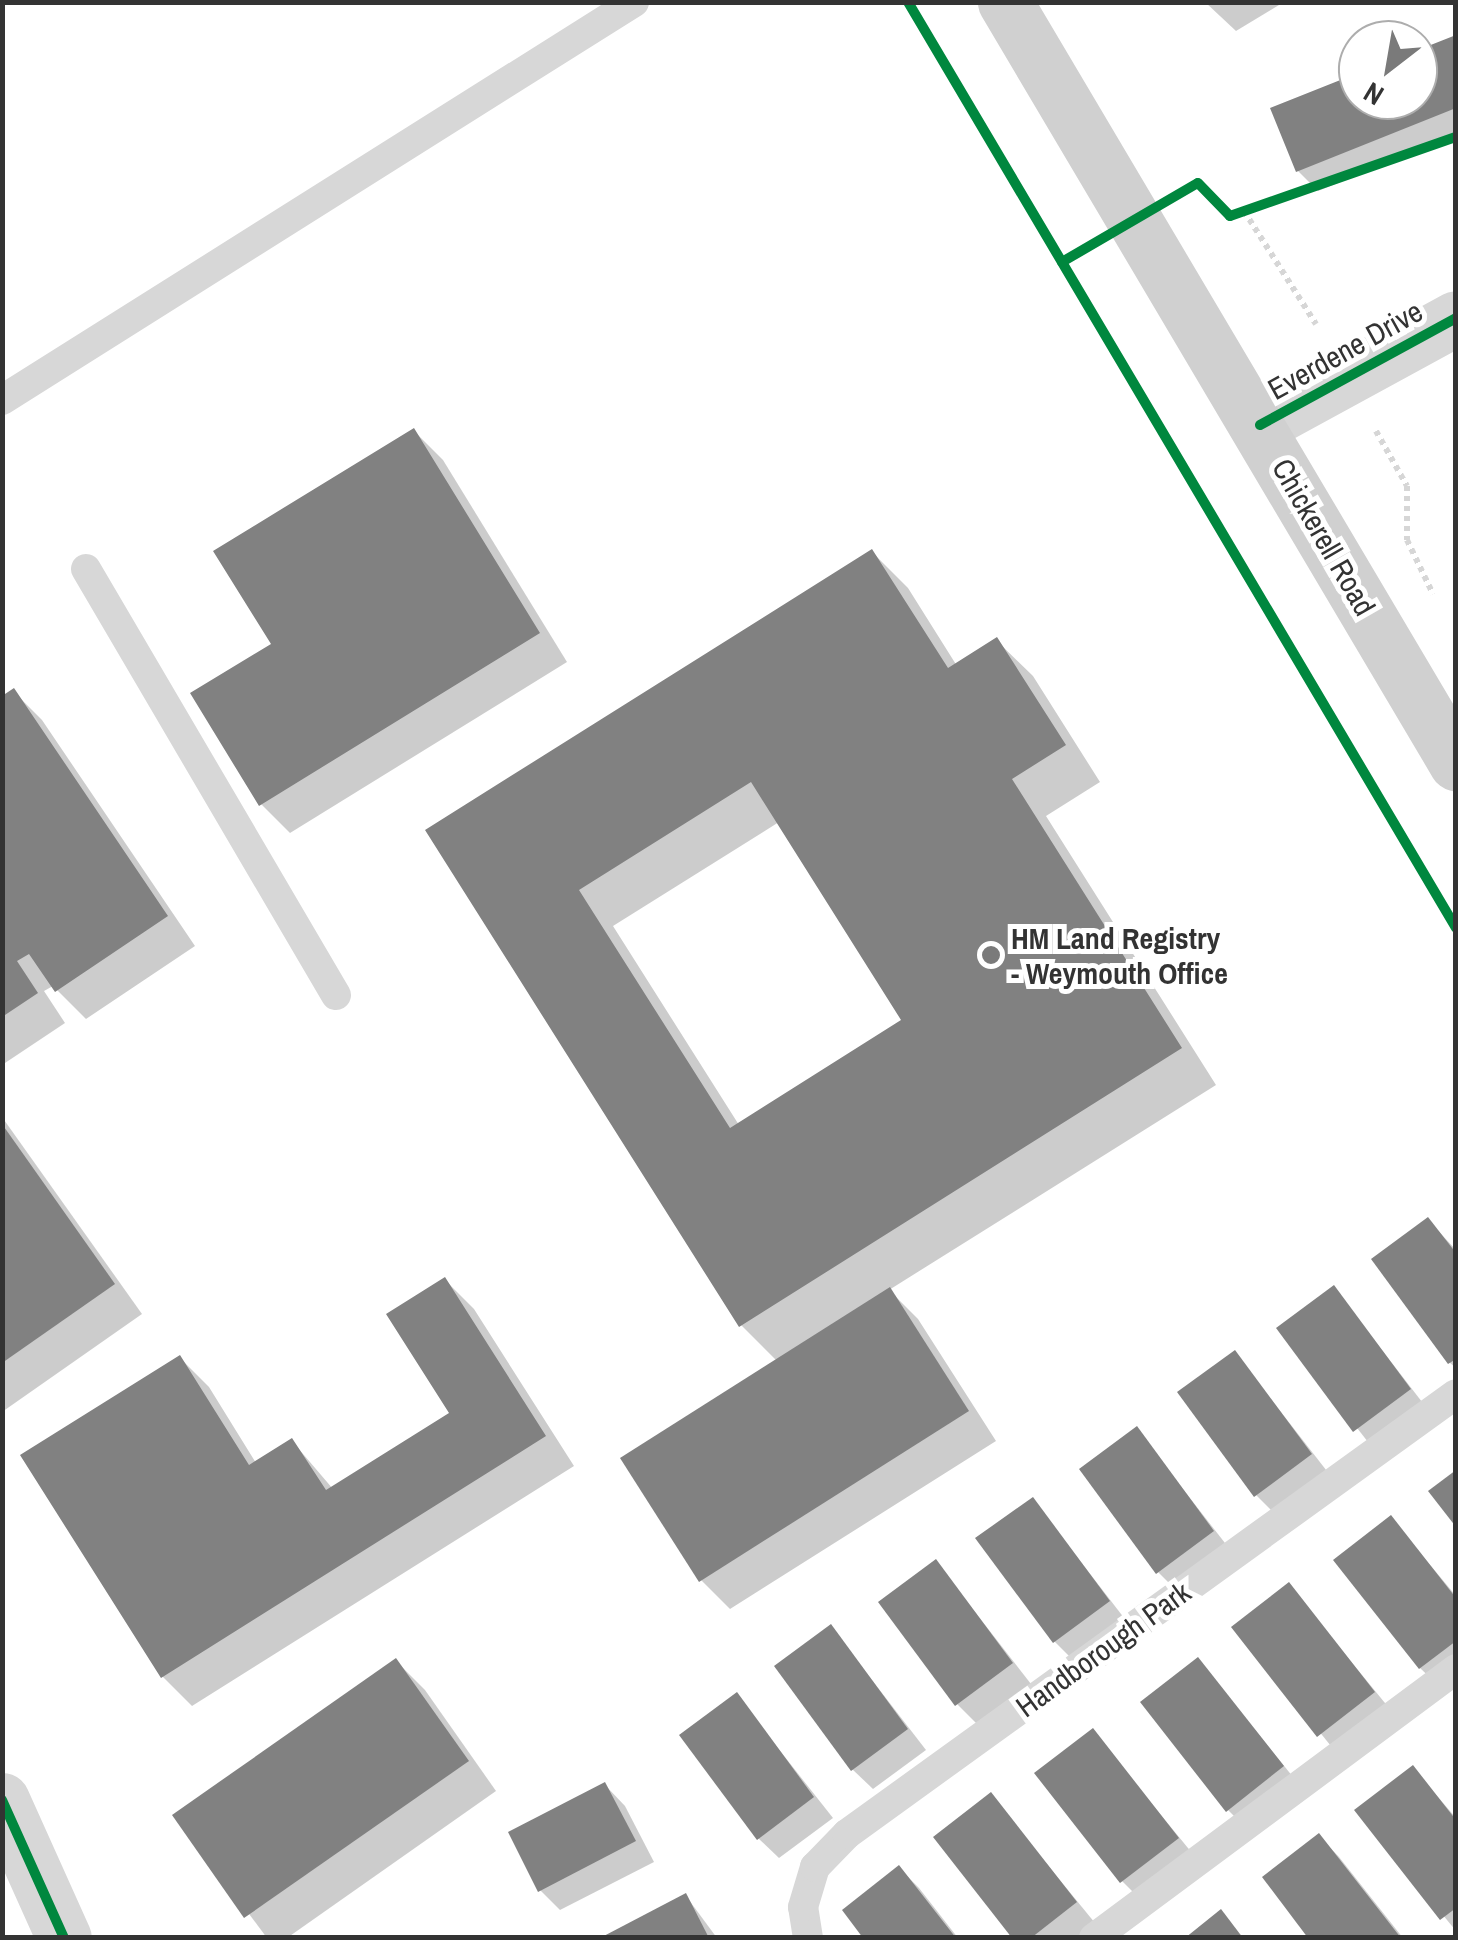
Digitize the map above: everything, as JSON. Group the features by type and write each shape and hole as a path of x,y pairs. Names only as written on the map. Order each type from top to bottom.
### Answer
{"main road":[{"name":"Chickerell Road","path":"1006,2 1456,763"}],"street":[{"name":"Everdene Drive","path":"1260,426 1456,318"},
{"path":"2,1800 64,1938"}],"lane":[{"path":"2,400 634,2"},
{"path":"86,568 336,996"},
{"name":"Handborough Park","path":"808,1938 804,1906 815,1867 847,1834 1456,1394"},
{"path":"1094,1938 1456,1669"}],"path":[{"path":"1230,216 1262,204"}],"building":[{"path":"1456,35 1456,108 1438,115 1438,42"},
{"path":"1338,81 1338,120 1426,120 1296,172 1270,108"},
{"path":"414,428 540,633 259,806 190,693 271,644 213,551"},
{"name":"HM Land Registry - Weymouth Office","path":"872,549 948,668 997,637 1066,745 1012,779 1182,1048 739,1327 425,830","holes":["751,782 901,1020 730,1128 579,890"]},
{"path":"14,688 168,916 55,992 29,954 17,961 38,993 2,1017 2,696"},
{"path":"2,1124 115,1284 2,1363"},
{"path":"1428,1217 1456,1253 1456,1359 1448,1364 1371,1259"},
{"path":"445,1277 546,1436 161,1678 20,1455 180,1355 249,1465 292,1438 326,1490 449,1413 386,1314"},
{"path":"1334,1285 1411,1389 1353,1432 1276,1328"},
{"path":"890,1287 969,1411 699,1582 620,1458"},
{"path":"1235,1350 1312,1454 1254,1497 1177,1392"},
{"path":"1137,1426 1214,1531 1156,1574 1079,1469"},
{"path":"1456,1470 1456,1527 1428,1491"},
{"path":"1033,1497 1110,1601 1053,1643 975,1538"},
{"path":"1391,1515 1456,1598 1456,1641 1419,1669 1333,1560"},
{"path":"936,1559 1013,1663 955,1706 878,1602"},
{"path":"1289,1582 1375,1692 1317,1737 1231,1627"},
{"path":"831,1624 908,1729 851,1771 774,1666"},
{"path":"1198,1657 1284,1766 1226,1812 1140,1702"},
{"path":"396,1658 469,1761 244,1918 172,1815"},
{"path":"737,1692 814,1797 757,1840 679,1735"},
{"path":"1093,1728 1179,1838 1120,1883 1034,1773"},
{"path":"1413,1765 1456,1820 1456,1908 1440,1920 1354,1810"},
{"path":"605,1782 636,1841 538,1892 508,1832"},
{"path":"991,1792 1077,1902 1031,1938 1012,1938 933,1837"},
{"path":"1319,1833 1401,1938 1308,1938 1262,1877"},
{"path":"899,1865 956,1938 863,1938 842,1910"},
{"path":"686,1893 709,1938 600,1938"},
{"path":"1221,1909 1243,1938 1185,1938"}],"cycle path":[{"path":"908,2 1456,928"},
{"path":"1062,262 1198,183 1230,216 1456,137"},
{"path":"1260,425 1456,318"},
{"path":"2,1800 64,1938"}],"place":[{"name":"HM Land Registry - Weymouth Office","path":"991,955"}]}
